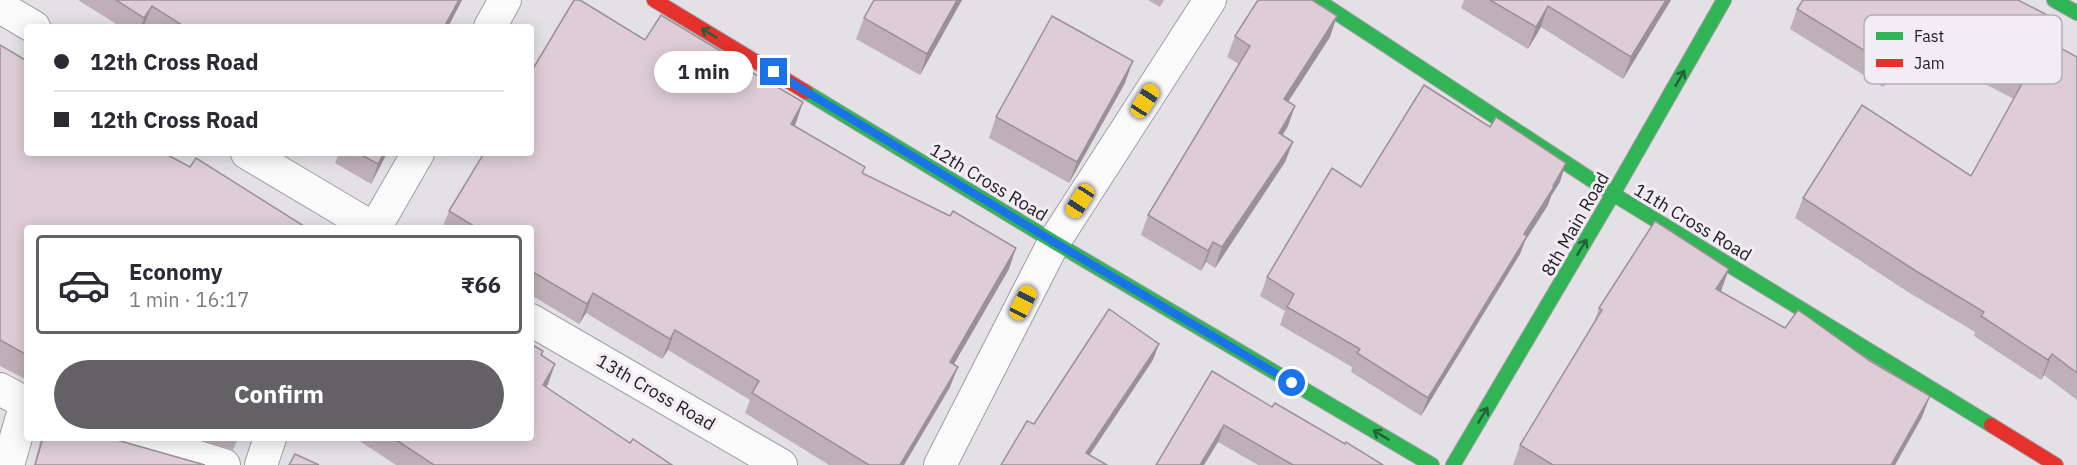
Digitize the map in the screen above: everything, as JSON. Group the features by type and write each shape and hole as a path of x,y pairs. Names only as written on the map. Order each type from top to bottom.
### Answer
{"street":[{"path":"492,24 505,0"},
{"name":"12th Cross Road","path":"654,0 1054,242 1432,465"},
{"path":"940,465 1054,242 1210,0"},
{"name":"11th Cross Road","path":"1317,0 1613,194 2056,465"},
{"name":"8th Main Road","path":"1453,465 1724,0"},
{"path":"2054,0 2077,13"},
{"path":"0,7 29,24"},
{"path":"252,156 369,225"},
{"path":"376,225 416,156"},
{"name":"13th Cross Road","path":"534,322 781,465"},
{"path":"8,465 18,399"},
{"path":"147,441 224,465"},
{"path":"261,465 269,441"}],"building":[{"path":"116,0 459,0 446,24 180,24 152,6 144,18"},
{"path":"574,0 580,0 645,40 661,15 724,53 722,55 803,102 791,124 865,167 862,173 950,216 953,211 1016,248 950,362 958,367 900,465 869,465 752,393 759,381 675,330 670,339 593,293 587,304 534,273 534,225 472,225 449,211 482,156 534,156 534,67"},
{"path":"874,0 957,0 927,54 864,18"},
{"path":"1258,0 1312,0 1337,16 1284,99 1295,106 1279,133 1293,142 1222,247 1213,242 1208,251 1148,215 1250,46 1235,36"},
{"path":"1490,0 1666,0 1631,57 1548,6 1536,27"},
{"path":"1803,0 2018,0 2047,15 1864,15 1864,50 1797,9"},
{"path":"1052,16 1133,61 1077,162 996,117"},
{"path":"0,45 24,59 24,156 170,156 190,167 196,158 302,225 24,225 24,353 0,340"},
{"path":"2062,49 2077,57 2077,373 2052,354 2048,360 1981,316 1984,312 1803,198 1862,105 1971,176 2022,84 2062,84"},
{"path":"1424,85 1490,127 1496,117 1566,163 1554,187 1524,234 1527,236 1428,398 1357,353 1360,349 1287,307 1294,294 1267,277 1332,168 1361,187"},
{"path":"363,156 382,156 378,164"},
{"path":"1655,221 1729,269 1716,289 1785,328 1798,310 1870,361 1930,396 1891,465 1553,465 1520,445 1602,310 1599,308"},
{"path":"1109,309 1159,344 1086,453 1107,465 1001,465 1027,421 1034,424"},
{"path":"534,346 543,351 541,355 555,364 543,385 630,443 633,439 672,465 434,465 398,441 534,441"},
{"path":"1212,371 1272,407 1275,403 1383,465 1293,465 1224,425 1200,465 1156,465"},
{"path":"42,441 121,441 205,465 35,465"},
{"path":"295,454 319,465 289,465"}],"traffic: fast":[{"path":"1317,0 1613,194 1991,425"},
{"path":"1453,465 1724,0"},
{"path":"2054,0 2077,13"},
{"path":"806,92 1054,242 1432,465"}],"traffic: jam":[{"path":"654,0 806,92"},
{"path":"1991,425 2056,465"}],"route":[{"path":"774,72 1292,383"}]}
